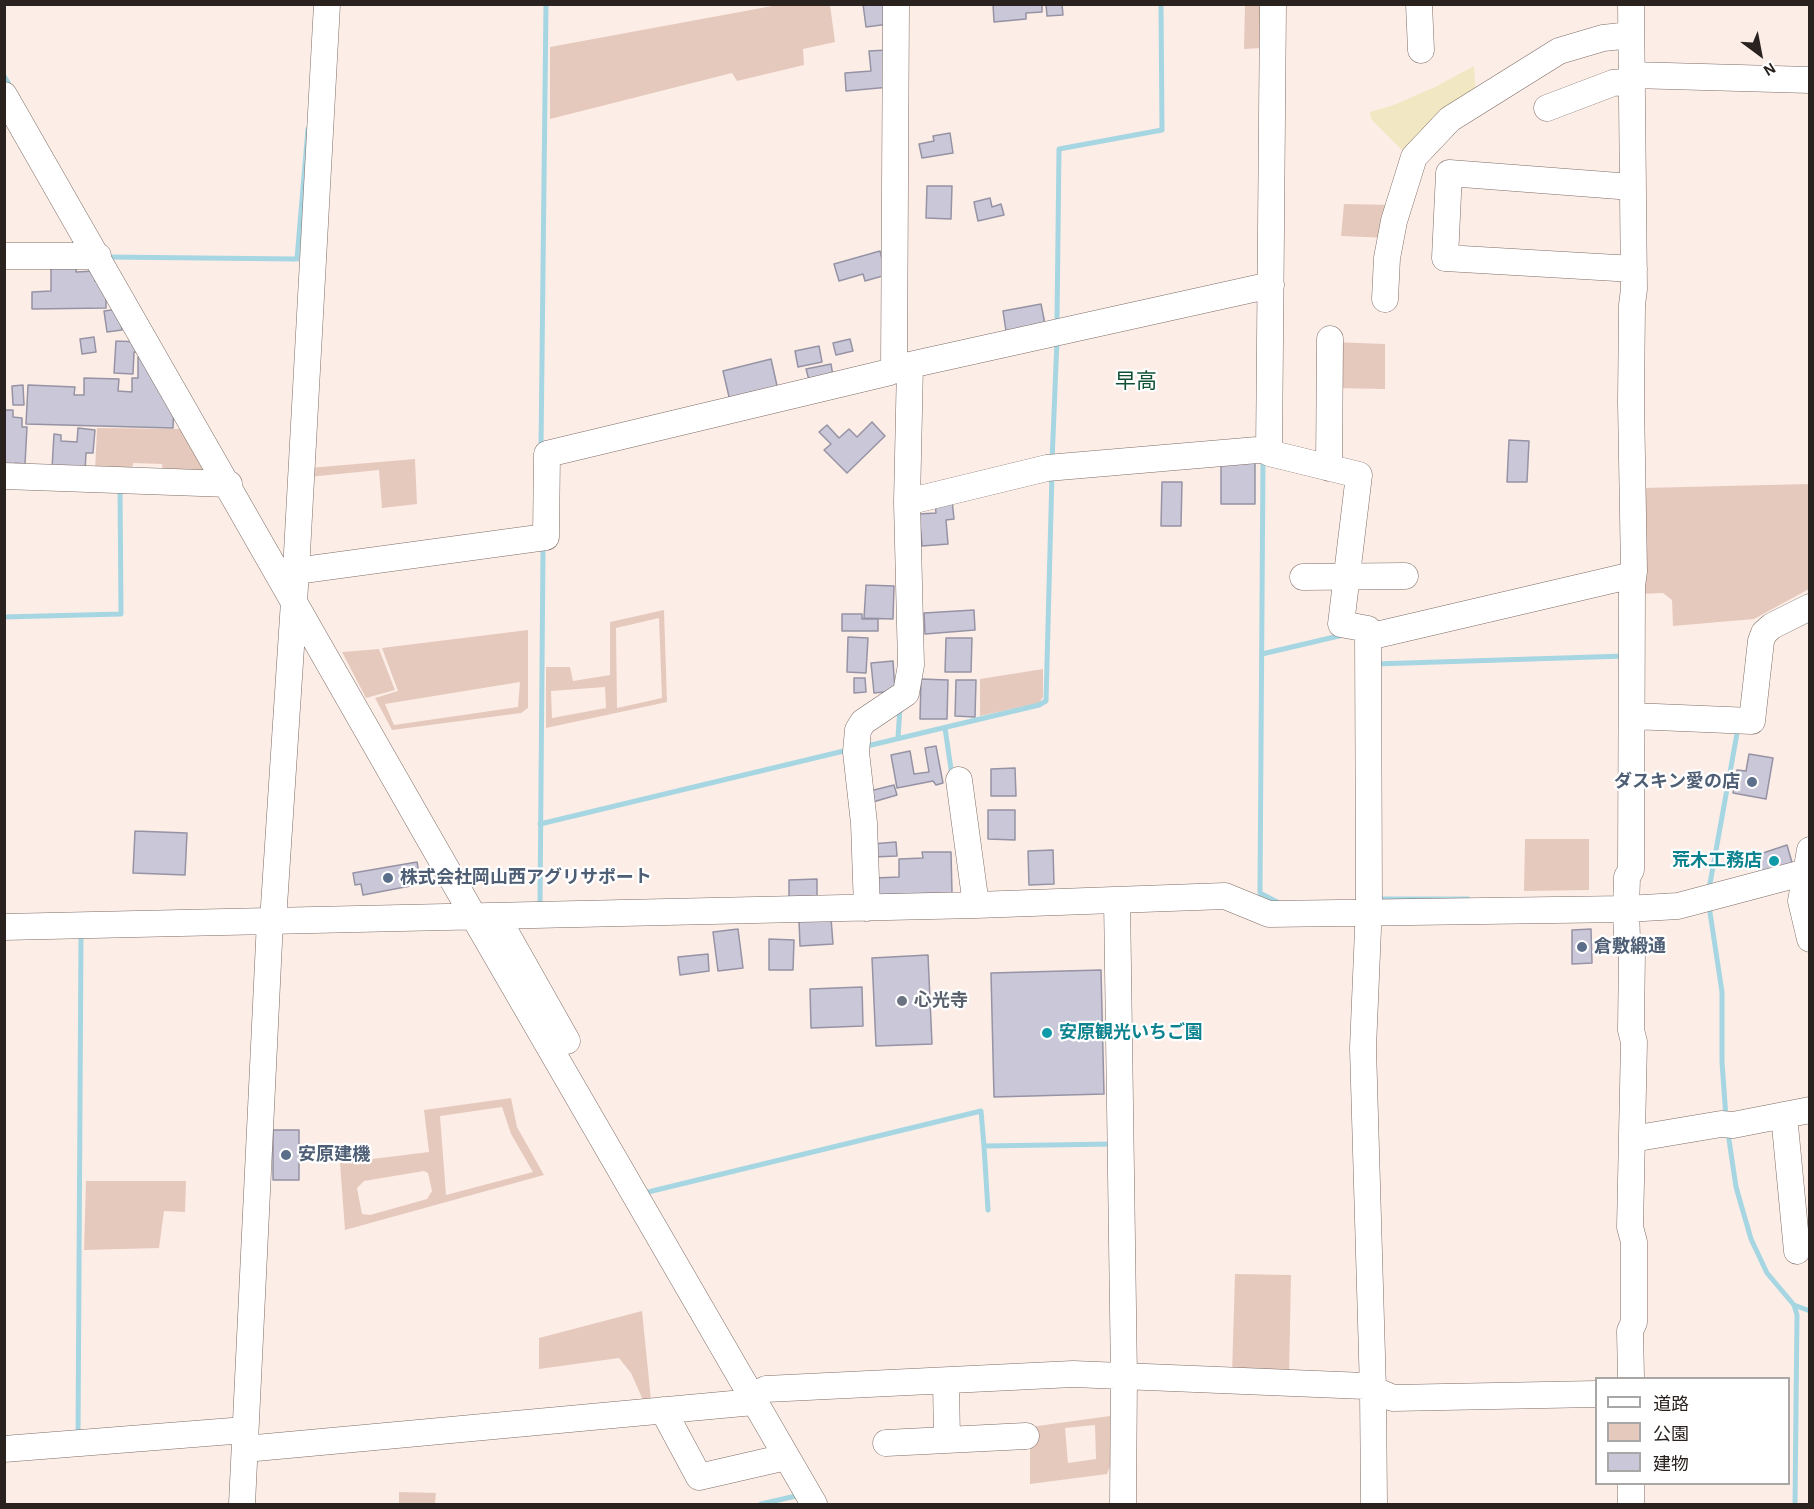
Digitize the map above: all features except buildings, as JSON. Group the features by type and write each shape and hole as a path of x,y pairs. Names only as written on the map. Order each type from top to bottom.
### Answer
{"street":[{"path":"242,1504 271,926 295,583 327,4"},
{"path":"867,908 864,823 856,749 858,730 863,722 906,693 911,664 902,367 896,4"},
{"path":"1264,450 1265,286 1273,4"},
{"path":"1419,4 1421,50"},
{"path":"1631,4 1634,269 1631,392 1633,575 1631,870 1627,877 1626,909 1628,939 1632,950 1631,1030 1634,1042 1630,1227 1634,1242 1634,1322 1630,1331 1631,1377"},
{"path":"1385,298 1387,258 1394,221 1414,157 1449,119 1559,51 1603,38 1632,35"},
{"path":"1546,108 1632,78 1809,80"},
{"path":"4,95 229,484 295,583 759,1391 833,1504"},
{"path":"1632,187 1449,173 1445,258 1634,269"},
{"path":"4,256 98,256"},
{"path":"295,583 546,537 547,454 879,375 902,367 1265,286"},
{"path":"1329,468 1330,339"},
{"path":"907,502 1052,467 1264,450 1359,475 1341,624 1368,629 1369,904 1363,1048 1369,1388 1374,1504"},
{"path":"4,476 229,484"},
{"path":"1368,655 1633,575"},
{"path":"1303,577 1405,576"},
{"path":"1632,716 1752,721 1761,641 1764,633 1772,626 1809,607"},
{"path":"959,780 976,905"},
{"path":"4,927 271,926 486,917 976,905 1117,906 1225,896 1269,914 1369,904 1626,909 1678,906 1808,865 1801,901 1809,939"},
{"path":"1117,906 1119,1377 1123,1504"},
{"path":"486,917 651,1190 759,1391 786,1457 814,1504"},
{"path":"1632,1139 1809,1110"},
{"path":"1784,1115 1797,1251"},
{"path":"4,1449 78,1443 245,1439 663,1410 759,1391 1073,1374 1369,1388 1393,1398 1595,1394"},
{"path":"945,1382 947,1440"},
{"path":"663,1410 699,1478 786,1457"},
{"path":"886,1443 1026,1436"},
{"path":"1631,1485 1631,1504"}],"green space":[{"path":"783,4 830,5 835,42 803,49 804,65 737,81 732,73 550,119 550,47"},
{"path":"1245,5 1261,5 1261,48 1244,49"},
{"path":"1344,204 1395,205 1389,238 1341,236"},
{"path":"1333,342 1385,344 1385,389 1333,388"},
{"path":"97,428 185,429 214,476 163,474 162,464 133,463 132,473 95,472"},
{"path":"415,459 417,504 382,508 379,470 308,477 309,468"},
{"path":"1809,484 1809,589 1754,619 1673,626 1672,600 1663,593 1638,594 1643,488"},
{"path":"664,610 667,702 546,728 546,667 570,667 573,681 610,675 610,622","holes":["659,618 662,698 617,708 616,628","605,687 606,708 552,718 551,691"]},
{"path":"528,630 528,708 521,713 392,730 375,698 398,691 382,648","holes":["520,682 518,707 394,725 385,704"]},
{"path":"379,649 395,690 366,698 342,652"},
{"path":"1043,669 1043,697 1039,703 980,716 980,679"},
{"path":"1525,839 1589,839 1589,890 1524,891"},
{"path":"511,1098 517,1127 544,1175 345,1230 340,1163 429,1152 424,1110","holes":["502,1107 511,1134 533,1172 446,1195 440,1116","424,1171 428,1173 432,1191 427,1199 370,1215 362,1214 357,1188 364,1181"]},
{"path":"86,1181 186,1181 185,1212 164,1211 159,1248 84,1250"},
{"path":"1235,1274 1291,1275 1289,1375 1232,1374"},
{"path":"642,1311 651,1400 643,1400 631,1373 619,1358 539,1369 539,1338"},
{"path":"1110,1416 1111,1464 1107,1474 1030,1484 1030,1427","holes":["1095,1425 1096,1459 1068,1463 1065,1428"]},
{"path":"399,1492 436,1493 435,1504 399,1504"}],"sand":[{"path":"1474,66 1476,97 1410,158 1371,119 1370,112 1394,105 1435,87"}],"waterway":[{"path":"541,448 546,4"},
{"path":"1057,321 1059,149 1162,130 1161,4"},
{"path":"4,76 12,89"},
{"path":"106,257 297,259 308,129"},
{"path":"1052,462 1057,340"},
{"path":"1263,459 1260,893 1279,903"},
{"path":"863,747 1039,705 1046,701 1052,474"},
{"path":"4,617 121,614 120,487"},
{"path":"540,905 543,551 541,544"},
{"path":"1262,654 1343,635"},
{"path":"1375,664 1625,656"},
{"path":"898,738 900,707"},
{"path":"945,728 952,776"},
{"path":"1709,889 1738,728"},
{"path":"540,824 848,750"},
{"path":"1375,899 1468,899"},
{"path":"1709,906 1722,992 1722,1062 1726,1118"},
{"path":"78,1438 81,934"},
{"path":"644,1193 981,1111 984,1146 1113,1144"},
{"path":"1728,1133 1736,1187 1751,1239 1767,1273 1794,1305 1797,1315 1795,1504"},
{"path":"984,1146 988,1210"},
{"path":"1794,1305 1810,1311"},
{"path":"761,1504 796,1496"}],"place":[{"name":"ダスキン愛の店","path":"1752,782"},
{"name":"荒木工務店","path":"1774,861"},
{"name":"株式会社岡山西アグリサポート","path":"388,878"},
{"name":"倉敷緞通","path":"1582,947"},
{"name":"心光寺","path":"902,1001"},
{"name":"安原観光いちご園","path":"1047,1033"},
{"name":"安原建機","path":"286,1155"}],"district":[{"name":"早高","path":"1136,382"}]}
